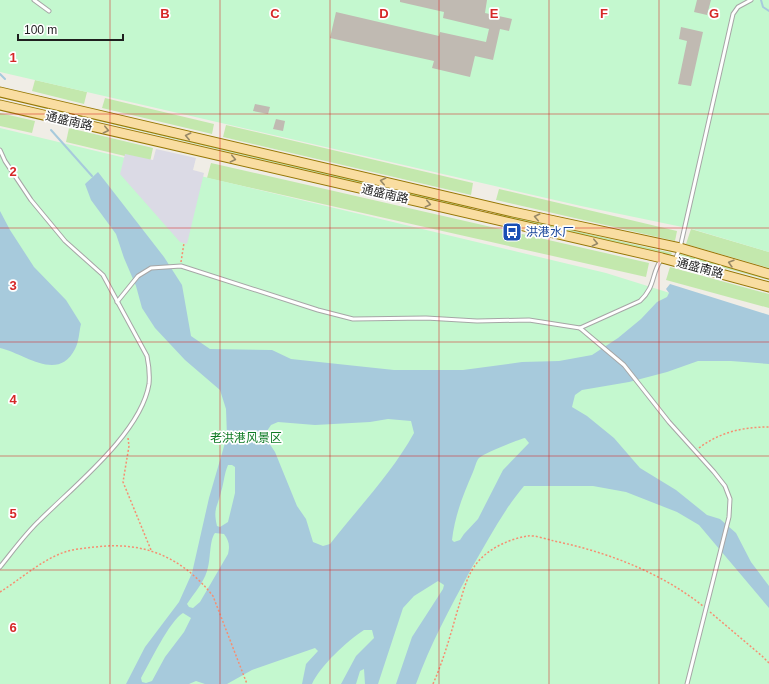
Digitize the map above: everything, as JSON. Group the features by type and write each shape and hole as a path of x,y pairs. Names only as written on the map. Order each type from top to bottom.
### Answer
{"main road":[{"name":"通盛南路","path":"0,92 513,212 680,248 769,274"},
{"name":"通盛南路","path":"0,105 662,258 769,287"}],"lane":[{"path":"34,0 49,12"},
{"path":"674,261 680,248 733,14 738,7 751,0"},
{"path":"0,150 5,161 31,200 65,241 103,275 147,356 150,371 149,385 142,404 105,457 39,521 0,567"},
{"path":"580,328 640,301 647,295 662,258"},
{"path":"117,302 138,276 151,268 181,266 318,310 352,319 426,318 478,322 529,320 580,328 599,342 624,365 640,383 669,422 725,486 730,499 729,517 687,684"}],"path":[{"path":"181,266 184,243"},
{"path":"695,452 712,439 727,433 751,427 769,427"},
{"path":"126,429 129,446 123,482 151,550"},
{"path":"433,684 448,645 466,581 474,566 489,551 514,540 529,536 604,553 637,567 667,583 707,609 762,656 769,664"},
{"path":"0,592 33,569 65,552 103,546 128,546 151,550 164,555 188,572 203,584 213,596 246,684"}],"green space":[{"path":"0,0 769,0 769,252 692,229 581,206 0,72"},
{"path":"35,80 87,92 84,104 32,91"},
{"path":"105,98 214,124 212,134 102,108"},
{"path":"35,104 470,207 470,209 35,106"},
{"path":"0,113 35,121 32,133 0,126"},
{"path":"226,125 473,183 471,195 223,137"},
{"name":"老洪港风景区","path":"0,128 606,273 769,324 769,684 0,684"},
{"path":"69,128 153,148 150,162 66,142"},
{"path":"211,163 649,263 646,277 207,178"},
{"path":"499,189 677,231 675,241 496,200"},
{"path":"496,213 672,253 671,255 496,215"},
{"path":"691,229 769,252 769,268 686,244"},
{"path":"680,254 769,278 769,280 680,256"},
{"path":"670,267 769,294 769,308 666,280"}],"shaded area":[{"path":"156,149 196,158 193,170 204,173 187,244 180,242 120,174 125,154 153,160"}],"water":[{"path":"98,172 164,257 182,285 191,336 210,349 272,350 291,359 394,370 463,370 522,362 559,361 592,355 618,338 641,319 657,302 667,297 669,293 666,289 670,284 769,315 769,364 731,361 698,361 667,372 629,382 582,390 575,395 572,407 587,416 614,438 640,468 676,490 707,515 720,519 736,533 751,562 769,586 769,608 699,525 677,512 626,492 593,486 524,486 502,517 470,571 434,641 416,684 396,684 412,637 443,589 444,585 438,581 414,596 403,608 378,684 365,684 364,669 360,671 356,684 341,684 356,656 374,638 372,630 364,630 327,662 312,684 302,684 306,664 318,651 315,648 252,670 227,684 205,684 196,681 189,684 126,684 145,647 179,602 192,573 209,498 227,436 226,409 220,390 185,360 155,328 142,308 136,286 116,234 91,200 85,184","holes":["388,419 411,421 414,433 396,462 330,544 323,546 313,542 306,519 297,506 275,452 269,443 267,431 271,425 278,422 315,425 370,422","525,438 529,443 503,470 478,519 460,540 454,542 452,540 457,514 478,459 508,444","228,465 235,467 235,493 228,522 220,527 217,526 215,512","215,533 224,534 229,543 228,554 200,602 193,608 189,607 187,604 201,584 207,571 212,541","183,613 191,618 184,632 165,657 152,681 146,683 142,682 141,678 172,624"]},
{"path":"0,211 10,230 34,267 66,300 81,324 75,349 68,359 59,364 50,365 40,363 0,348"}],"building":[{"path":"400,0 487,0 485,13 512,19 509,31 500,29 493,60 475,56 470,77 432,68 434,61 330,38 336,12 439,36 440,32 486,42 489,29 443,18 444,12 400,2"},
{"path":"697,0 711,0 707,15 694,12"},
{"path":"681,27 703,32 691,86 678,84 687,41 679,39"},
{"path":"255,104 270,107 268,114 253,111"},
{"path":"276,119 285,121 283,131 273,129"}],"waterway":[{"path":"761,0 763,7 769,11"},
{"path":"0,74 5,79"},
{"path":"51,130 92,176"}],"place":[{"name":"洪港水厂","path":"512,232"}]}
